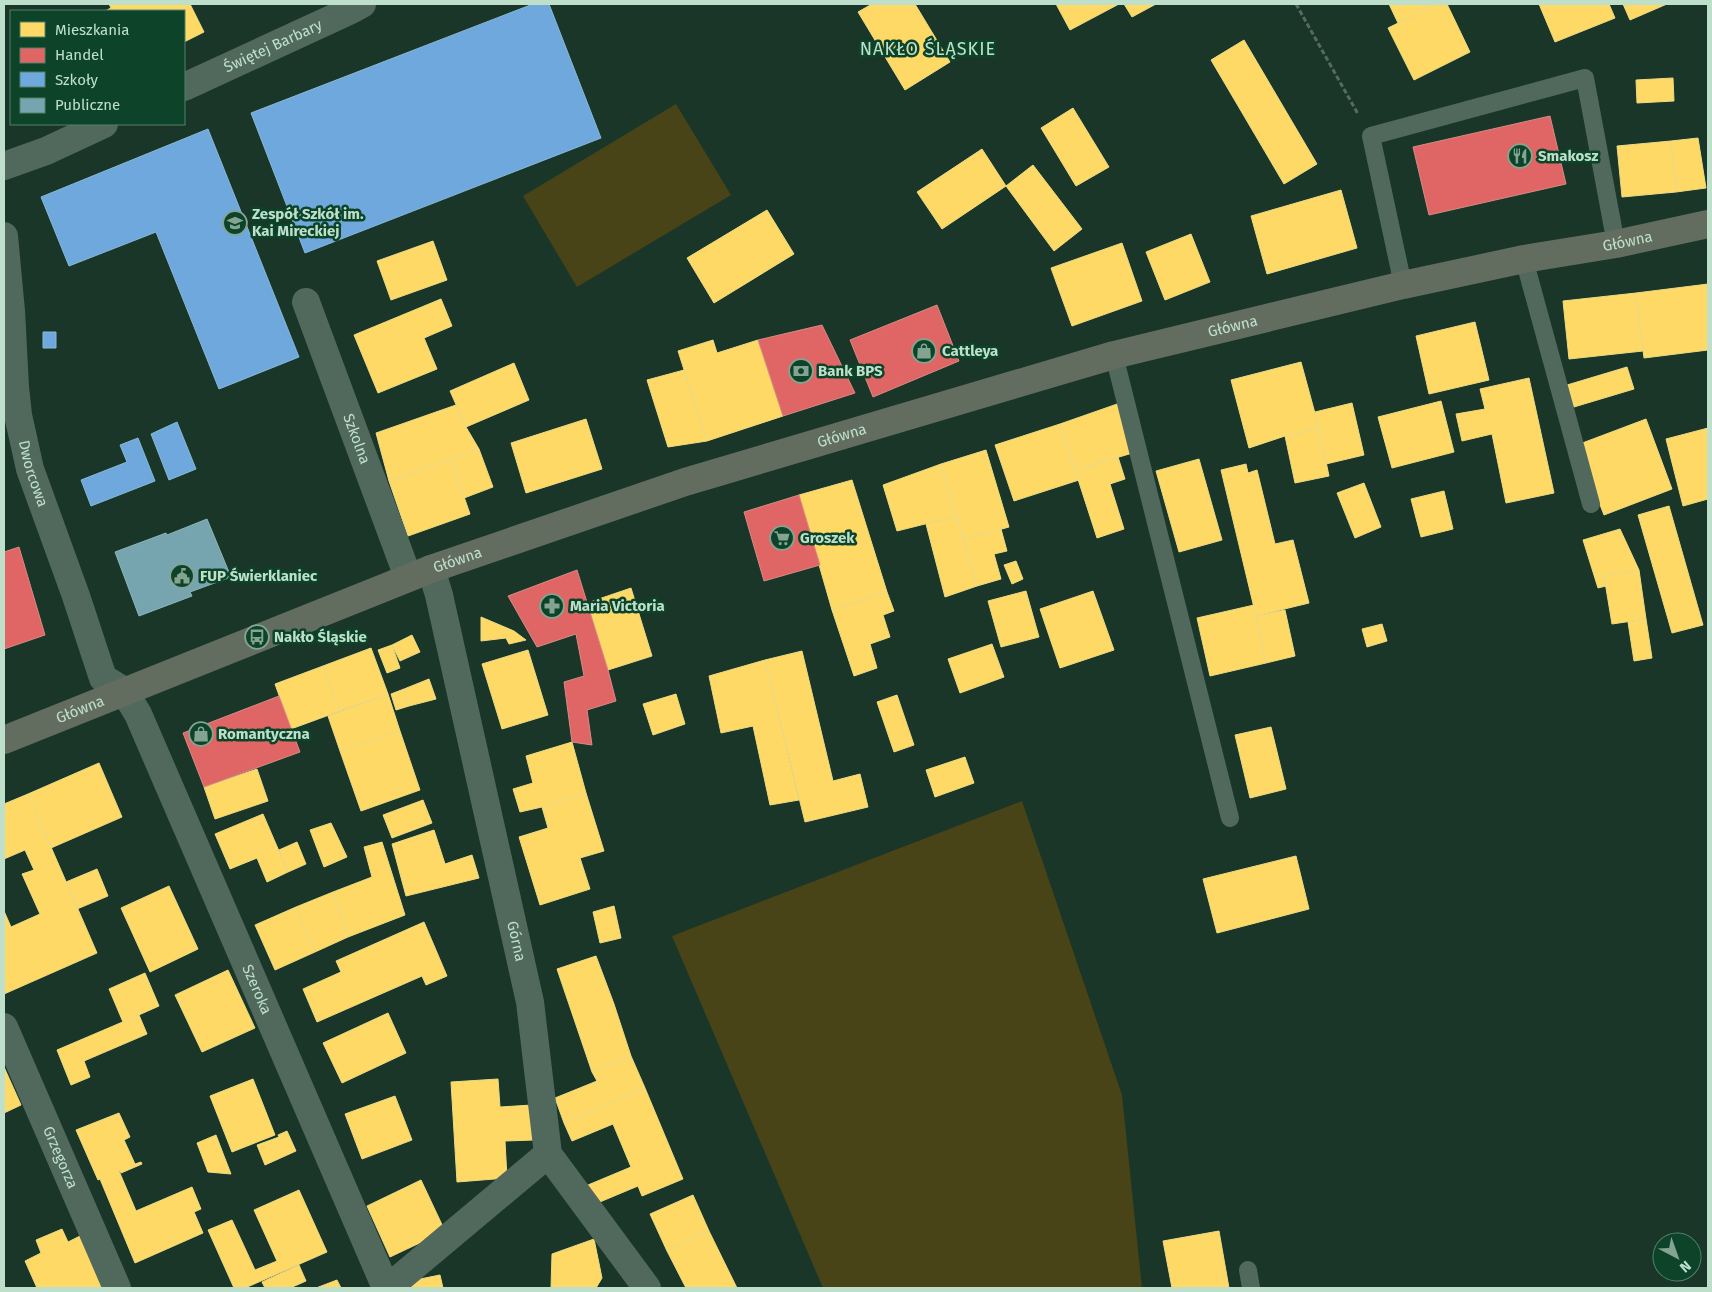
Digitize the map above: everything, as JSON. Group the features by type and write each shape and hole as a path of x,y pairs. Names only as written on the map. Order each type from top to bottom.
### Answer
{"main road":[{"name":"Główna","path":"4,740 420,573 685,482 1114,355 1402,285 1524,259 1616,244 1708,224"}],"street":[{"name":"Świętej Barbary","path":"185,87 362,4"},
{"path":"4,166 102,125"},
{"name":"Dworcowa","path":"4,236 11,310 11,408 30,469 76,596 103,678 124,692"},
{"name":"Szkolna","path":"306,302 420,573"},
{"name":"Górna","path":"420,573 441,605 530,1002 548,1154 647,1288"},
{"name":"Szeroka","path":"124,692 138,714 387,1288"},
{"name":"Grzegorza","path":"4,1027 117,1288"},
{"path":"387,1288 548,1154"}],"lane":[{"path":"1402,285 1371,136 1585,78 1616,244"},
{"path":"1524,259 1591,504"},
{"path":"1114,355 1230,818"},
{"path":"1248,1270 1251,1288"}],"path":[{"path":"1296,4 1371,136"}],"shaded area":[{"path":"676,104 731,195 577,287 523,196"},
{"path":"1022,801 1122,1095 1142,1288 823,1288 672,936"}],"building: Mieszkania":[{"path":"109,4 190,4 204,32 185,42 185,10 107,10 111,8"},
{"path":"872,4 915,4 950,62 905,90 858,12"},
{"path":"1056,4 1119,4 1070,30"},
{"path":"1124,4 1156,4 1132,17"},
{"path":"1389,4 1437,4 1398,23"},
{"path":"1437,4 1447,4 1470,52 1414,80 1388,28"},
{"path":"1539,4 1609,4 1615,18 1555,42"},
{"path":"1623,4 1667,4 1630,20"},
{"path":"1244,40 1317,164 1284,184 1211,60"},
{"path":"1673,78 1674,101 1637,103 1636,80"},
{"path":"1073,108 1109,167 1076,186 1041,128"},
{"path":"1698,138 1706,188 1676,192 1671,141"},
{"path":"1671,141 1676,192 1622,197 1617,146"},
{"path":"982,149 1006,186 942,229 917,192"},
{"path":"1033,165 1082,229 1054,251 1006,186"},
{"path":"1341,190 1357,248 1267,274 1251,216"},
{"path":"767,210 794,254 714,303 687,258"},
{"path":"1191,234 1210,282 1165,300 1146,252"},
{"path":"433,241 447,280 391,300 377,261"},
{"path":"1122,243 1142,301 1072,326 1051,268"},
{"path":"1708,284 1708,350 1644,358 1636,293"},
{"path":"1636,293 1643,351 1569,359 1563,301"},
{"path":"441,299 452,326 424,338 437,369 378,393 354,335"},
{"path":"1475,322 1489,380 1429,394 1416,336"},
{"path":"713,340 717,353 758,340 783,416 707,441 678,351"},
{"path":"1301,362 1319,428 1285,436 1249,448 1231,380"},
{"path":"514,363 529,400 466,427 450,391"},
{"path":"1627,367 1634,389 1574,407 1567,385"},
{"path":"684,370 707,441 668,447 647,380"},
{"path":"1529,378 1554,493 1506,503 1492,434 1462,441 1456,414 1485,409 1480,389"},
{"path":"1441,401 1454,452 1392,468 1378,417"},
{"path":"1120,403 1136,452 1075,470 1060,424"},
{"path":"1352,403 1364,455 1326,464 1315,412"},
{"path":"456,405 479,449 389,481 376,433"},
{"path":"586,419 602,469 526,493 511,443"},
{"path":"1646,419 1672,489 1604,515 1577,445"},
{"path":"1060,424 1079,480 1014,501 995,445"},
{"path":"1319,428 1329,476 1295,483 1285,436"},
{"path":"1708,428 1708,499 1683,506 1666,439"},
{"path":"479,449 493,487 464,498 451,459"},
{"path":"986,450 1009,527 963,540 941,464"},
{"path":"1118,457 1125,479 1110,484 1124,529 1097,538 1075,470"},
{"path":"451,459 470,514 408,536 389,481"},
{"path":"1199,459 1222,540 1179,552 1156,471"},
{"path":"941,464 957,516 897,531 883,485"},
{"path":"1246,464 1248,473 1257,470 1275,544 1293,540 1309,603 1256,616 1221,470"},
{"path":"852,480 887,592 832,610 799,495"},
{"path":"1364,483 1381,527 1355,538 1337,493"},
{"path":"1444,491 1453,529 1421,537 1411,499"},
{"path":"1669,506 1703,625 1672,633 1638,515"},
{"path":"957,516 977,586 945,597 926,524"},
{"path":"1001,529 1007,551 994,554 1001,579 977,586 963,540"},
{"path":"1620,529 1639,570 1604,576 1606,586 1598,588 1583,540"},
{"path":"1016,561 1023,579 1012,584 1004,565"},
{"path":"1639,570 1646,619 1612,624 1604,576"},
{"path":"631,588 652,656 608,670 587,603"},
{"path":"1026,591 1039,637 1001,647 988,601"},
{"path":"1093,591 1114,650 1060,668 1040,609"},
{"path":"887,592 894,611 883,615 890,637 870,644 877,668 854,676 832,610"},
{"path":"1254,605 1266,663 1210,676 1197,618"},
{"path":"1285,610 1295,656 1266,663 1256,616"},
{"path":"481,617 514,631 526,640 509,644 506,638 481,641"},
{"path":"1646,619 1652,658 1634,661 1628,622"},
{"path":"1382,624 1387,641 1367,647 1362,629"},
{"path":"412,635 420,652 400,661 392,645"},
{"path":"992,644 1004,677 960,693 948,659"},
{"path":"392,645 400,668 387,673 378,650"},
{"path":"371,648 388,694 340,711 323,666"},
{"path":"528,650 548,715 502,729 482,664"},
{"path":"802,651 833,781 860,774 868,807 805,822 765,660"},
{"path":"765,660 799,800 770,805 753,726 721,733 709,676"},
{"path":"323,666 340,711 291,729 275,684"},
{"path":"429,679 436,699 409,706 404,689"},
{"path":"404,689 409,706 396,710 391,694"},
{"path":"388,694 400,731 340,751 328,716"},
{"path":"676,694 685,724 653,735 643,704"},
{"path":"897,695 914,745 894,752 877,702"},
{"path":"1271,727 1286,789 1250,798 1235,735"},
{"path":"400,731 420,790 361,811 340,751"},
{"path":"572,742 586,793 520,812 513,789 533,783 526,756"},
{"path":"965,757 974,783 935,797 926,770"},
{"path":"99,763 122,817 51,848 28,794"},
{"path":"257,769 268,801 215,819 204,787"},
{"path":"586,793 604,851 580,858 590,889 540,905 519,837 548,828 542,807"},
{"path":"28,794 97,953 4,994 4,911 11,927 40,914 22,874 34,870 25,850 4,859 4,804"},
{"path":"423,800 432,823 392,838 383,815"},
{"path":"263,814 288,872 267,882 257,858 230,869 215,834"},
{"path":"331,823 347,857 324,867 310,830"},
{"path":"434,830 445,864 472,855 479,878 406,896 392,844"},
{"path":"297,842 306,864 288,872 279,850"},
{"path":"382,842 405,915 348,937 333,892 372,877 364,847"},
{"path":"1296,856 1309,909 1217,933 1203,879"},
{"path":"97,869 108,896 77,909 66,882"},
{"path":"169,886 198,949 150,972 121,908"},
{"path":"333,892 348,937 315,952 296,907"},
{"path":"614,906 621,938 600,943 593,912"},
{"path":"296,907 315,952 275,970 255,925"},
{"path":"424,922 447,976 426,985 422,976 317,1022 303,989 341,972 336,961"},
{"path":"596,956 631,1056 592,1072 557,969"},
{"path":"228,970 255,1028 202,1052 175,995"},
{"path":"145,973 159,1006 123,1022 109,989"},
{"path":"388,1013 406,1053 342,1083 323,1043"},
{"path":"139,1015 147,1034 84,1061 90,1077 71,1085 57,1050"},
{"path":"631,1056 645,1088 564,1123 555,1098 597,1081 592,1072"},
{"path":"4,1067 21,1105 4,1113"},
{"path":"253,1079 275,1135 232,1152 210,1096"},
{"path":"498,1079 500,1107 532,1105 534,1140 505,1141 507,1178 457,1182 451,1082"},
{"path":"645,1088 683,1179 642,1196 638,1186 595,1204 588,1185 631,1167 613,1124 572,1141 564,1123"},
{"path":"395,1096 412,1140 362,1159 345,1114"},
{"path":"119,1113 130,1137 124,1140 135,1164 141,1162 142,1164 121,1173 119,1171 136,1211 192,1187 201,1209 194,1212 203,1233 135,1263 100,1179 98,1180 76,1130"},
{"path":"287,1131 296,1151 265,1165 257,1145 279,1137 278,1135"},
{"path":"216,1135 231,1174 208,1172 197,1143"},
{"path":"421,1180 445,1231 390,1257 367,1206"},
{"path":"299,1190 327,1252 245,1288 234,1288 208,1230 232,1220 255,1270 277,1261 254,1210"},
{"path":"693,1195 709,1231 667,1251 650,1214"},
{"path":"62,1229 68,1242 84,1234 108,1288 37,1288 25,1261 41,1253 36,1240"},
{"path":"709,1231 737,1288 686,1288 667,1251"},
{"path":"1219,1231 1229,1288 1172,1288 1163,1241"},
{"path":"594,1239 602,1278 596,1288 551,1288 552,1254"},
{"path":"299,1265 306,1281 290,1288 265,1288 262,1282"},
{"path":"440,1275 443,1288 411,1288 410,1281"},
{"path":"337,1280 341,1288 316,1288"}],"building: Handel":[{"path":"1550,116 1566,184 1429,215 1413,147"},
{"path":"937,305 959,361 873,397 850,340"},
{"path":"822,325 855,393 783,416 758,340"},
{"name":"Groszek","path":"799,495 820,565 764,581 744,512"},
{"path":"19,547 45,635 4,649 4,552"},
{"path":"577,570 616,701 587,710 592,745 572,742 564,682 584,676 576,634 537,647 508,596"},
{"path":"279,696 300,752 204,787 183,733"}],"building: Szkoły":[{"path":"533,4 549,4 601,138 305,253 251,113"},
{"path":"208,129 299,357 219,389 156,232 69,266 41,197"},
{"path":"43,332 56,332 56,348 43,348"},
{"path":"177,422 196,469 169,480 151,434"},
{"path":"138,438 155,481 91,506 81,480 127,462 120,445"}],"building: Publiczne":[{"path":"207,519 231,577 190,592 192,596 139,616 115,552 166,533 167,535"}],"place":[{"name":"Smakosz","path":"1520,156"},
{"name":"Zespół Szkół im. Kai Mireckiej","path":"235,223"},
{"name":"Cattleya","path":"924,351"},
{"name":"Bank BPS","path":"801,371"},
{"name":"Groszek","path":"782,538"},
{"name":"FUP Świerklaniec","path":"182,576"},
{"name":"Maria Victoria","path":"552,606"},
{"name":"Nakło Śląskie","path":"257,637"},
{"name":"Romantyczna","path":"201,734"}],"district":[{"name":"NAKŁO ŚLĄSKIE","path":"928,49"}]}
